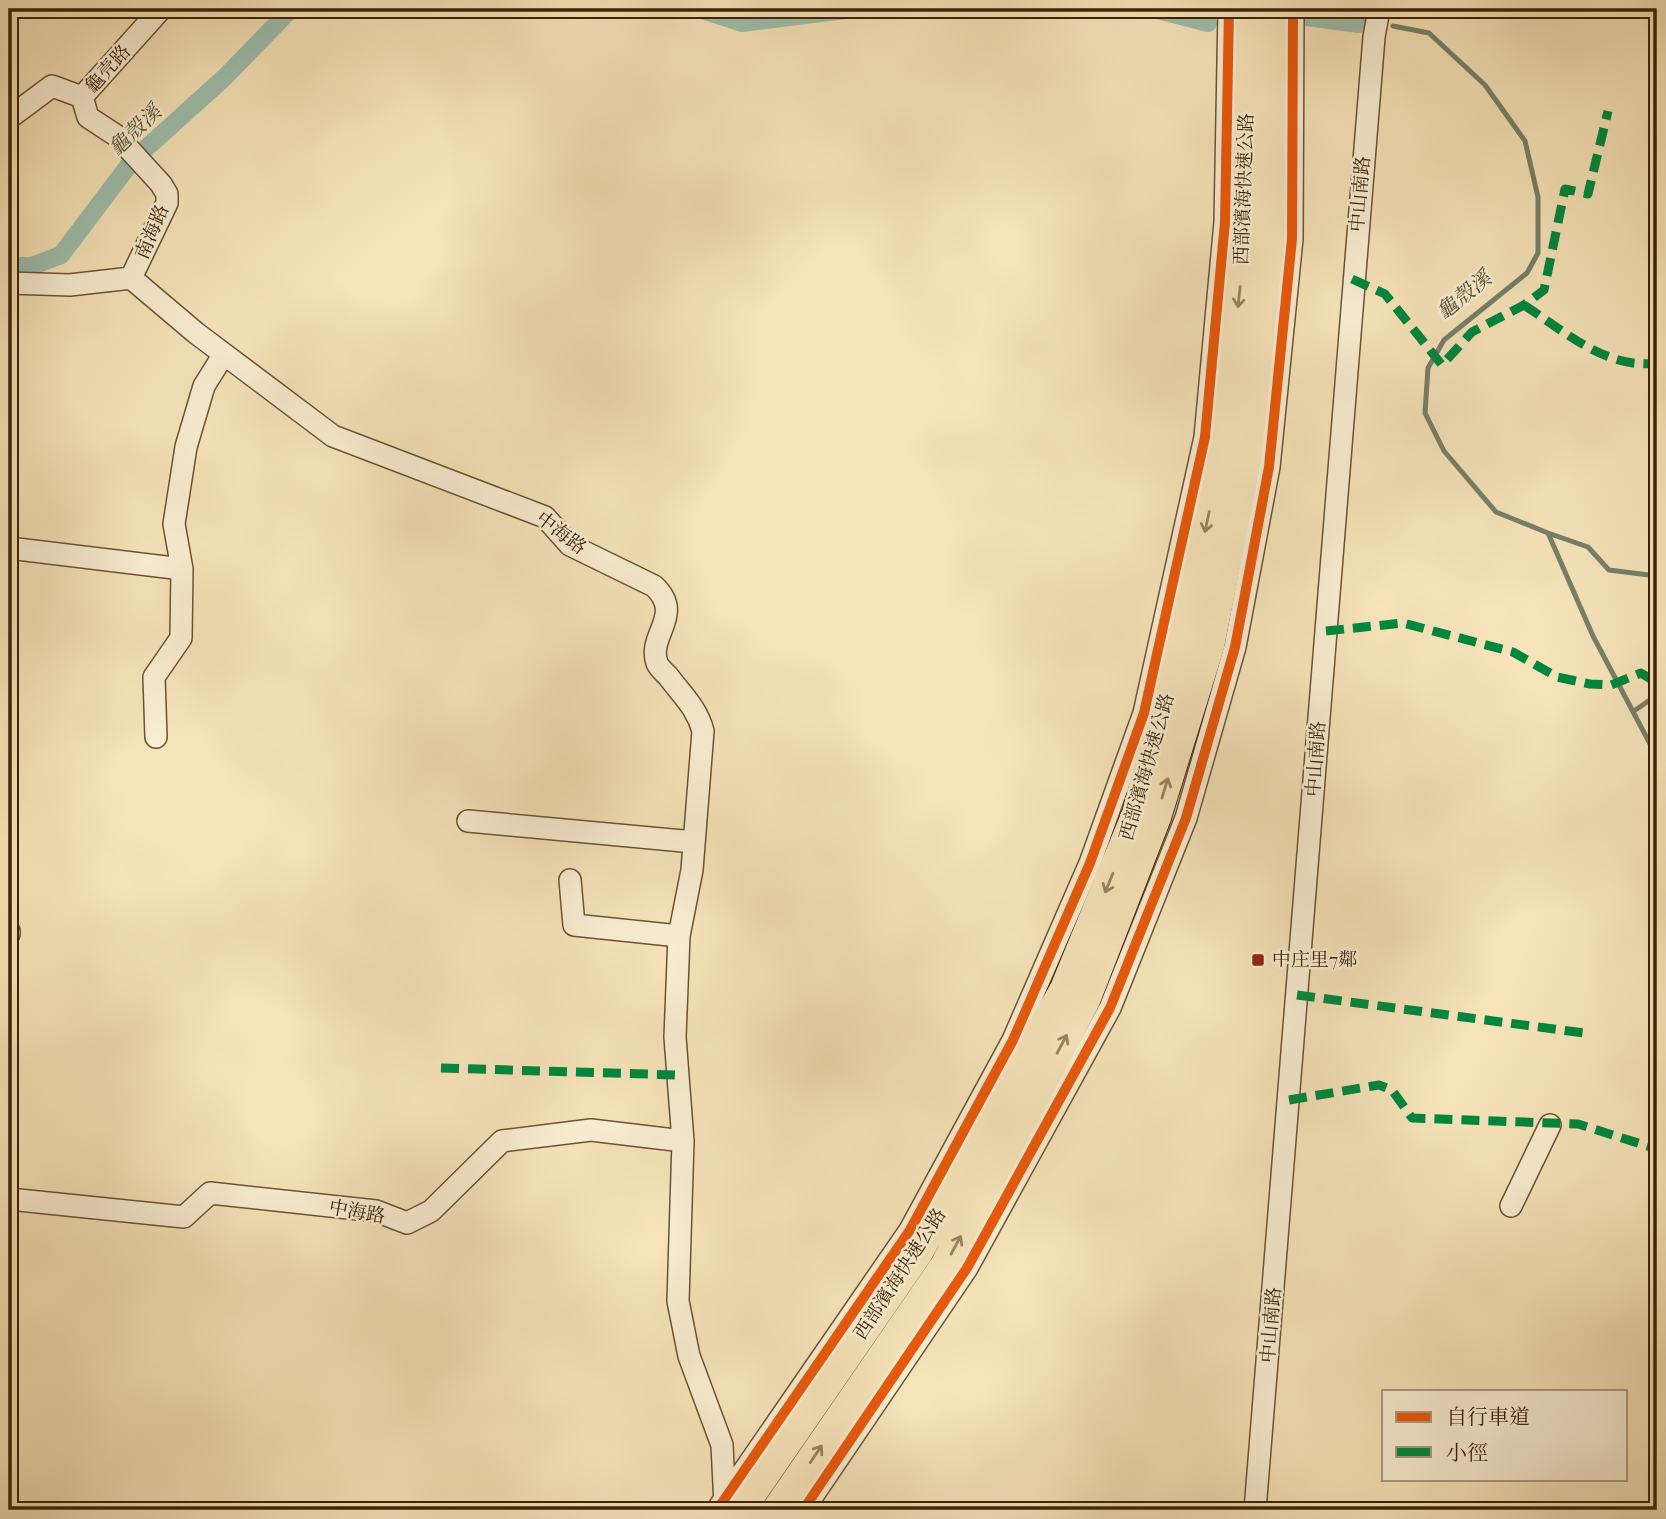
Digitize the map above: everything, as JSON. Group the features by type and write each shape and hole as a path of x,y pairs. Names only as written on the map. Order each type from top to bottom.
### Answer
{"highway":[{"name":"西部濱海快速公路","path":"727,1508 925,1240 1065,989 1137,814 1184,635 1221,457 1247,228 1248,9"},
{"name":"西部濱海快速公路","path":"777,1510 945,1266 1085,1000 1156,817 1209,646 1246,460 1270,231 1271,9"}],"street":[{"name":"龜壳路","path":"82,97 161,9"},
{"path":"727,1508 910,1230 1013,1040 1090,863 1144,713 1205,437 1225,222 1229,9"},
{"path":"803,1510 973,1256 1110,1009 1186,818 1235,647 1269,467 1292,239 1293,9"},
{"name":"中山南路","path":"1255,1510 1374,37 1379,9"},
{"path":"10,119 52,86 82,97"},
{"name":"南海路","path":"9,283 70,285 131,278 167,203 167,194 161,184 117,136 88,117 82,97"},
{"name":"中海路","path":"131,278 224,354 333,436 545,517 570,545 654,586 664,595 667,611 657,663 699,715 703,731 694,842 679,936 675,1037 683,1141 678,1301 689,1356 722,1446 727,1508"},
{"path":"156,737 154,677 181,638 182,569 174,524 186,447 204,386 224,354"},
{"path":"9,548 182,569"},
{"path":"468,821 694,842"},
{"path":"570,880 574,925 679,936"},
{"path":"1511,1206 1550,1125"},
{"name":"中海路","path":"9,1199 184,1217 210,1193 376,1211 407,1223 431,1211 502,1141 591,1130 683,1141"}],"waterway":[{"name":"龜殼溪","path":"9,266 32,266 61,255 132,161 225,77 291,9"},
{"name":"龜殼溪","path":"699,9 742,23 853,9"},
{"name":"龜殼溪","path":"1154,9 1208,23"},
{"name":"龜殼溪","path":"1307,17 1358,24"},
{"name":"龜殼溪","path":"1393,26 1429,33 1485,85 1525,141 1538,197 1538,253 1527,273 1444,340 1428,368 1425,413 1444,451 1496,512 1548,533 1593,636 1657,757"},
{"path":"1548,533 1588,547 1609,570 1657,576"},
{"path":"1634,711 1657,695"}],"marked path":[{"path":"1352,279 1385,294 1442,365 1472,332 1524,305 1544,290 1565,189 1588,194 1608,111"},
{"path":"1524,305 1570,337 1603,355 1639,364 1657,363"},
{"path":"1326,631 1403,623 1513,652 1557,677 1611,685 1641,673 1657,683"},
{"path":"1297,995 1584,1033"},
{"path":"441,1068 678,1075"},
{"path":"1289,1100 1379,1085 1392,1090 1412,1118 1578,1124 1657,1149"}],"cycle path":[{"path":"717,1510 910,1230 1013,1040 1090,863 1144,713 1205,437 1225,222 1229,9"},
{"path":"803,1510 967,1268 1110,1008 1186,818 1235,647 1269,467 1292,239 1293,9"}],"place":[{"name":"中庄里7鄰","path":"1258,960"}]}
